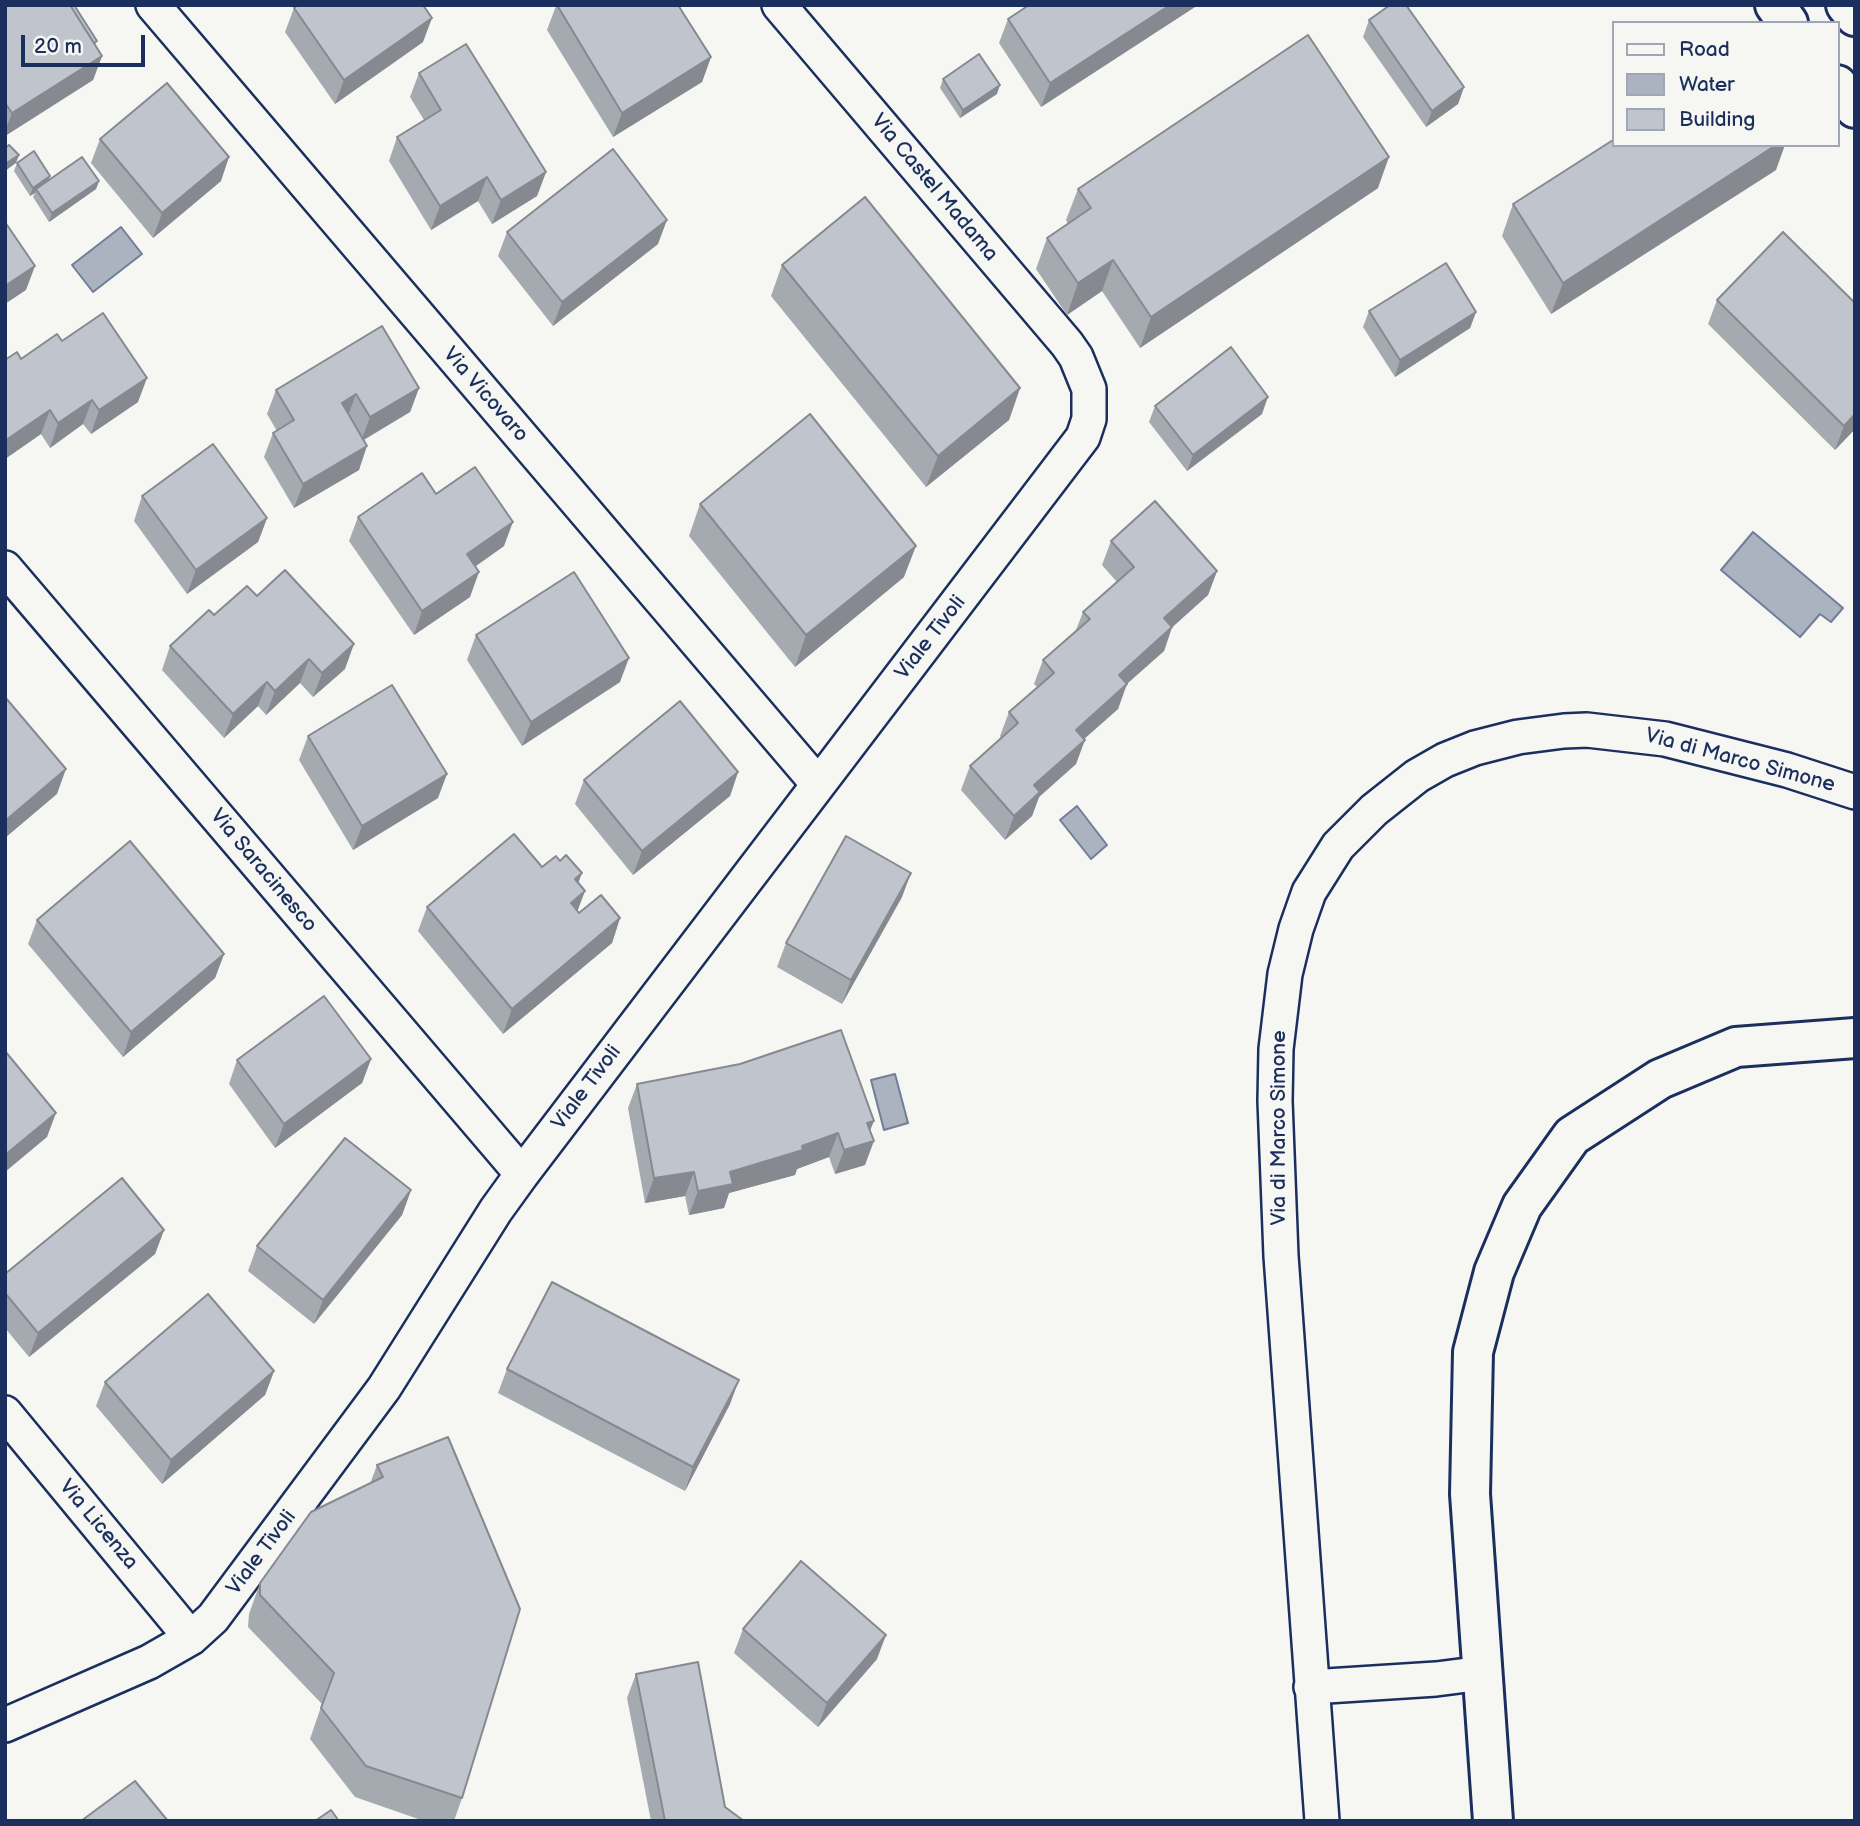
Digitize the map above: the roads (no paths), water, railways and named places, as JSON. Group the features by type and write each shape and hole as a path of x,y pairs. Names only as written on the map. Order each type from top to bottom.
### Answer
{"street":[{"name":"Via Vicovaro","path":"153,5 818,784"},
{"name":"Via Castel Madama","path":"779,5 1067,344 1084,374"},
{"path":"1775,5 1787,21"},
{"path":"1846,5 1855,16"},
{"path":"1839,88 1855,108"},
{"name":"Viale Tivoli","path":"5,1726 149,1662 191,1638 207,1626 220,1610 384,1388 496,1210 522,1174 1083,437 1091,404 1084,374"},
{"name":"Via Saracinesco","path":"5,568 522,1174"},
{"name":"Via di Marco Simone","path":"1322,1821 1281,1256 1275,1101 1276,1049 1285,974 1303,906 1318,877 1338,846 1418,776 1445,760 1475,748 1518,737 1587,730 1665,738 1787,770 1855,792"},
{"path":"1493,1821 1470,1494 1473,1352 1494,1272 1522,1206 1572,1136 1660,1079 1736,1047 1855,1038"},
{"name":"Via Licenza","path":"5,1413 191,1638"},
{"path":"1311,1687 1436,1679 1483,1673"}],"water":[{"path":"121,227 142,254 93,292 72,265"},
{"path":"1753,532 1843,608 1831,622 1820,614 1800,637 1721,570"},
{"path":"1077,806 1107,845 1091,859 1060,820"},
{"path":"895,1074 908,1123 884,1130 871,1080"}]}
